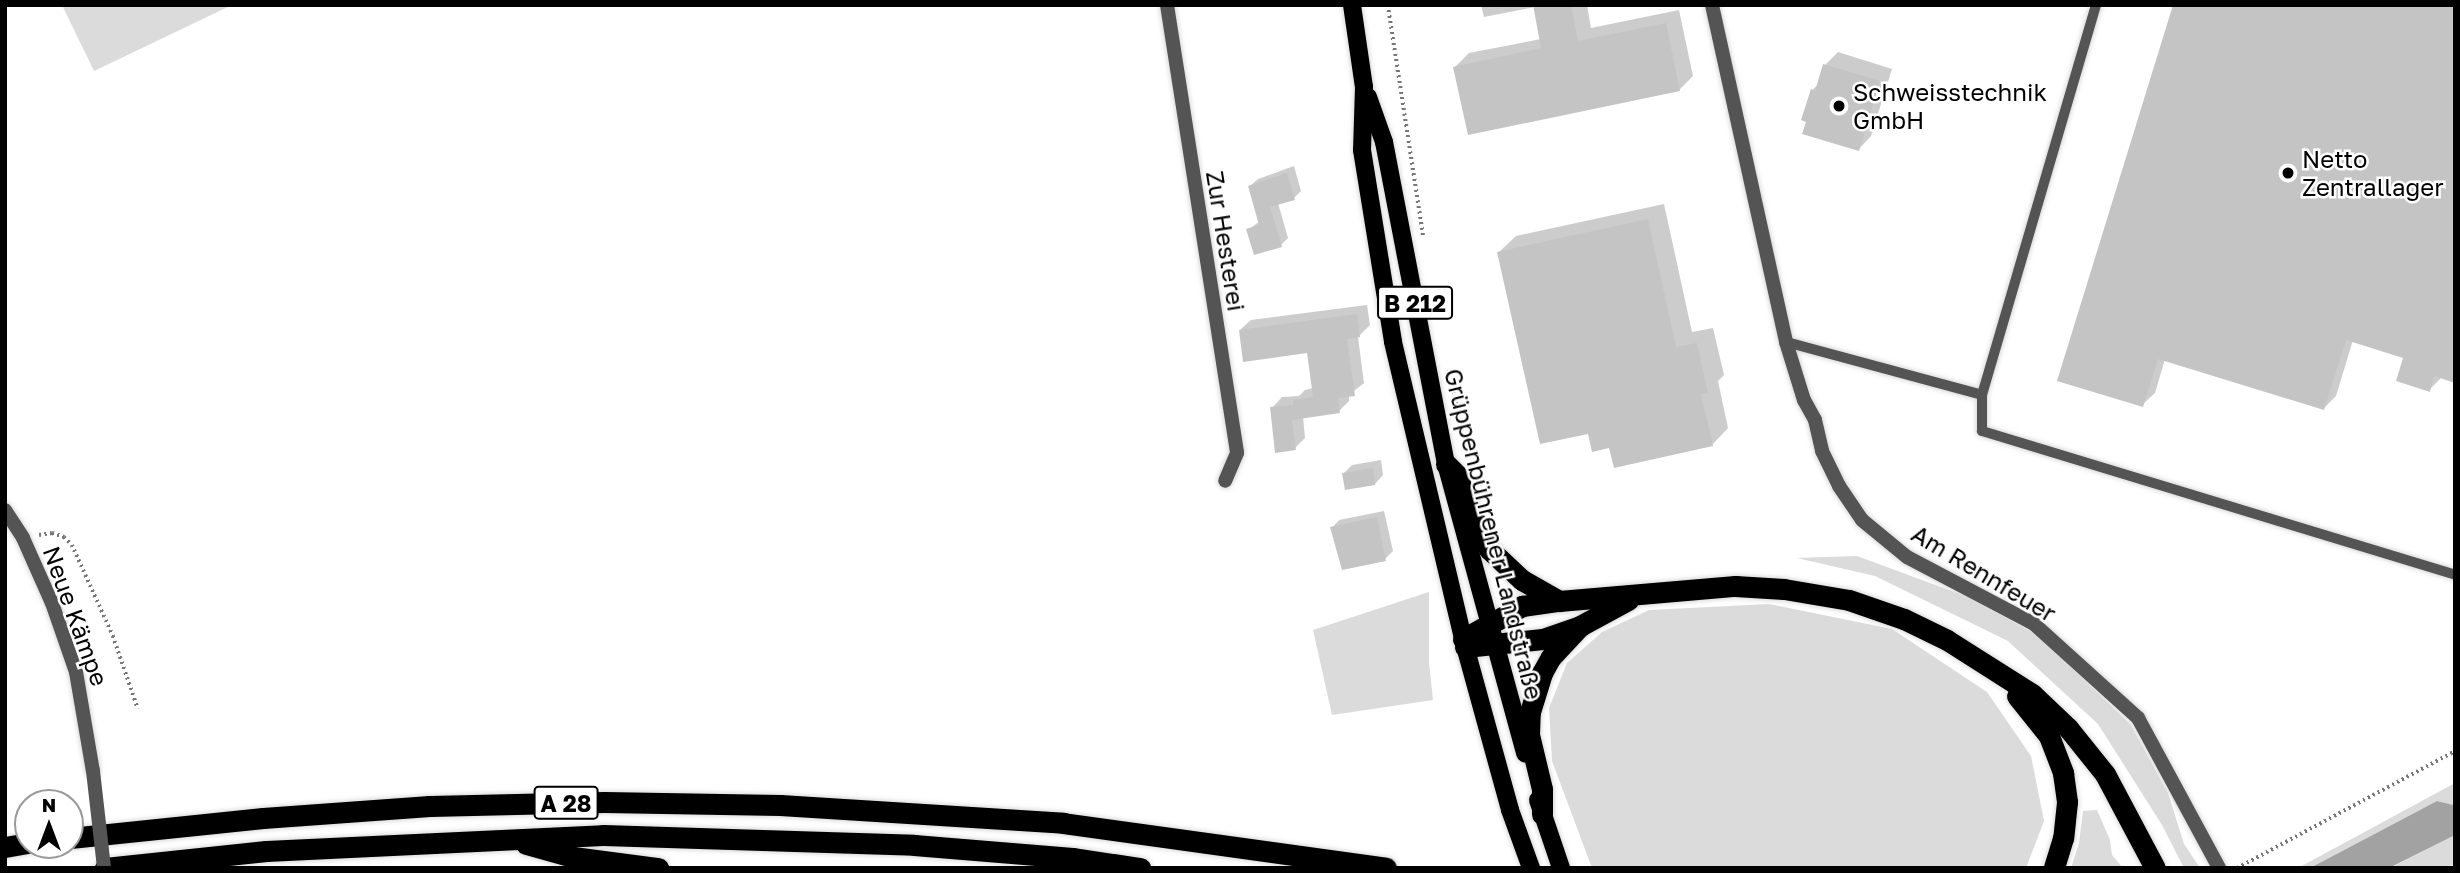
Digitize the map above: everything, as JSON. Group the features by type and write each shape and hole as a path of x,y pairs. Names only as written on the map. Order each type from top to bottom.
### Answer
{"highway":[{"path":"1446,464 1458,476 1465,501 1489,549 1521,580 1559,601"},
{"path":"1491,635 1522,606 1559,601 1634,597 1735,586 1784,589 1849,600 1903,619 1981,659 2032,694 2068,728 2105,774 2155,868"},
{"path":"1464,643 1491,635 1544,639 1580,626 1634,597"},
{"path":"1542,814 1542,789 1529,735 1530,712 1542,673 1551,657 1580,626"},
{"path":"1981,659 2028,708 2049,736 2063,773 2067,802 2063,838 2054,868"},
{"name":"A 28","path":"84,837 263,818 430,806 604,802 780,805 1063,823 1386,868"},
{"name":"A 28","path":"105,868 266,851 603,835 778,838 914,845 1072,858 1140,868"},
{"path":"507,838 573,857 658,868"}],"main road":[{"name":"Grüppenbührener Landstraße","path":"1352,5 1364,87 1362,150 1393,342 1464,643 1510,810 1531,868"},
{"name":"Grüppenbührener Landstraße","path":"1364,87 1384,142 1446,464 1491,635 1542,814 1561,868"}],"street":[{"name":"Zur Hesterei","path":"1167,5 1237,453 1225,481"},
{"name":"Am Rennfeuer","path":"1712,5 1786,342 1804,400 1815,420 1822,451 1839,486 1862,520 1907,557 2034,624 2138,719 2219,868"},
{"name":"Neue Kämpe","path":"5,510 23,538 52,603 76,672 87,724 105,868"}],"lane":[{"path":"2096,5 1982,395 1982,431 2455,575"},
{"path":"1786,342 1982,395"}],"path":[{"path":"1388,5 1423,239"},
{"path":"1447,360 1469,467"},
{"path":"23,538 52,533 64,537 72,545 113,636 138,709"},
{"path":"2237,868 2455,751"}],"shaded area":[{"path":"62,5 232,5 94,71"},
{"path":"1857,556 1968,597 2039,636 2131,725 2168,793 2184,844 2200,868 2184,868 2162,825 2098,724 2008,641 1875,576 1797,558"},
{"path":"1429,592 1429,662 1433,700 1332,715 1313,630"},
{"path":"1769,604 1892,629 1987,692 2031,756 2044,821 2026,868 1592,868 1552,761 1549,708 1567,663 1602,632 1649,610"},
{"path":"2455,783 2455,810 2452,805 2437,801 2310,868 2298,868"},
{"path":"2437,801 2453,805 2453,836 2389,868 2310,868"},
{"path":"2097,810 2110,840 2112,855 2123,868 2071,868 2079,843 2083,811"},
{"path":"2455,831 2455,864 2447,868 2390,868 2452,836"}],"building":[{"path":"1533,5 1571,5 1578,41 1666,23 1680,91 1468,135 1453,67 1541,48"},
{"name":"Netto Zentrallager","path":"2173,5 2455,5 2455,383 2434,376 2430,392 2396,381 2403,358 2346,340 2324,410 2158,359 2143,407 2057,381"},
{"name":"Schweisstechnik GmbH","path":"1823,64 1880,81 1859,151 1802,134 1806,122 1801,120 1811,89 1815,91"},
{"path":"1287,173 1295,200 1270,207 1282,247 1254,255 1246,229 1259,225 1248,186"},
{"path":"1648,219 1676,347 1697,343 1708,393 1701,394 1713,446 1614,468 1609,448 1592,452 1588,434 1540,444 1497,252"},
{"path":"1357,314 1360,337 1347,339 1355,396 1338,398 1340,413 1292,420 1296,450 1275,453 1270,407 1293,405 1293,400 1313,397 1307,353 1243,362 1239,330"},
{"path":"1373,468 1375,485 1345,490 1342,473"},
{"path":"1377,517 1386,561 1342,570 1330,527"}],"place":[{"name":"Schweisstechnik GmbH","path":"1839,106"},
{"name":"Netto Zentrallager","path":"2288,173"}]}
